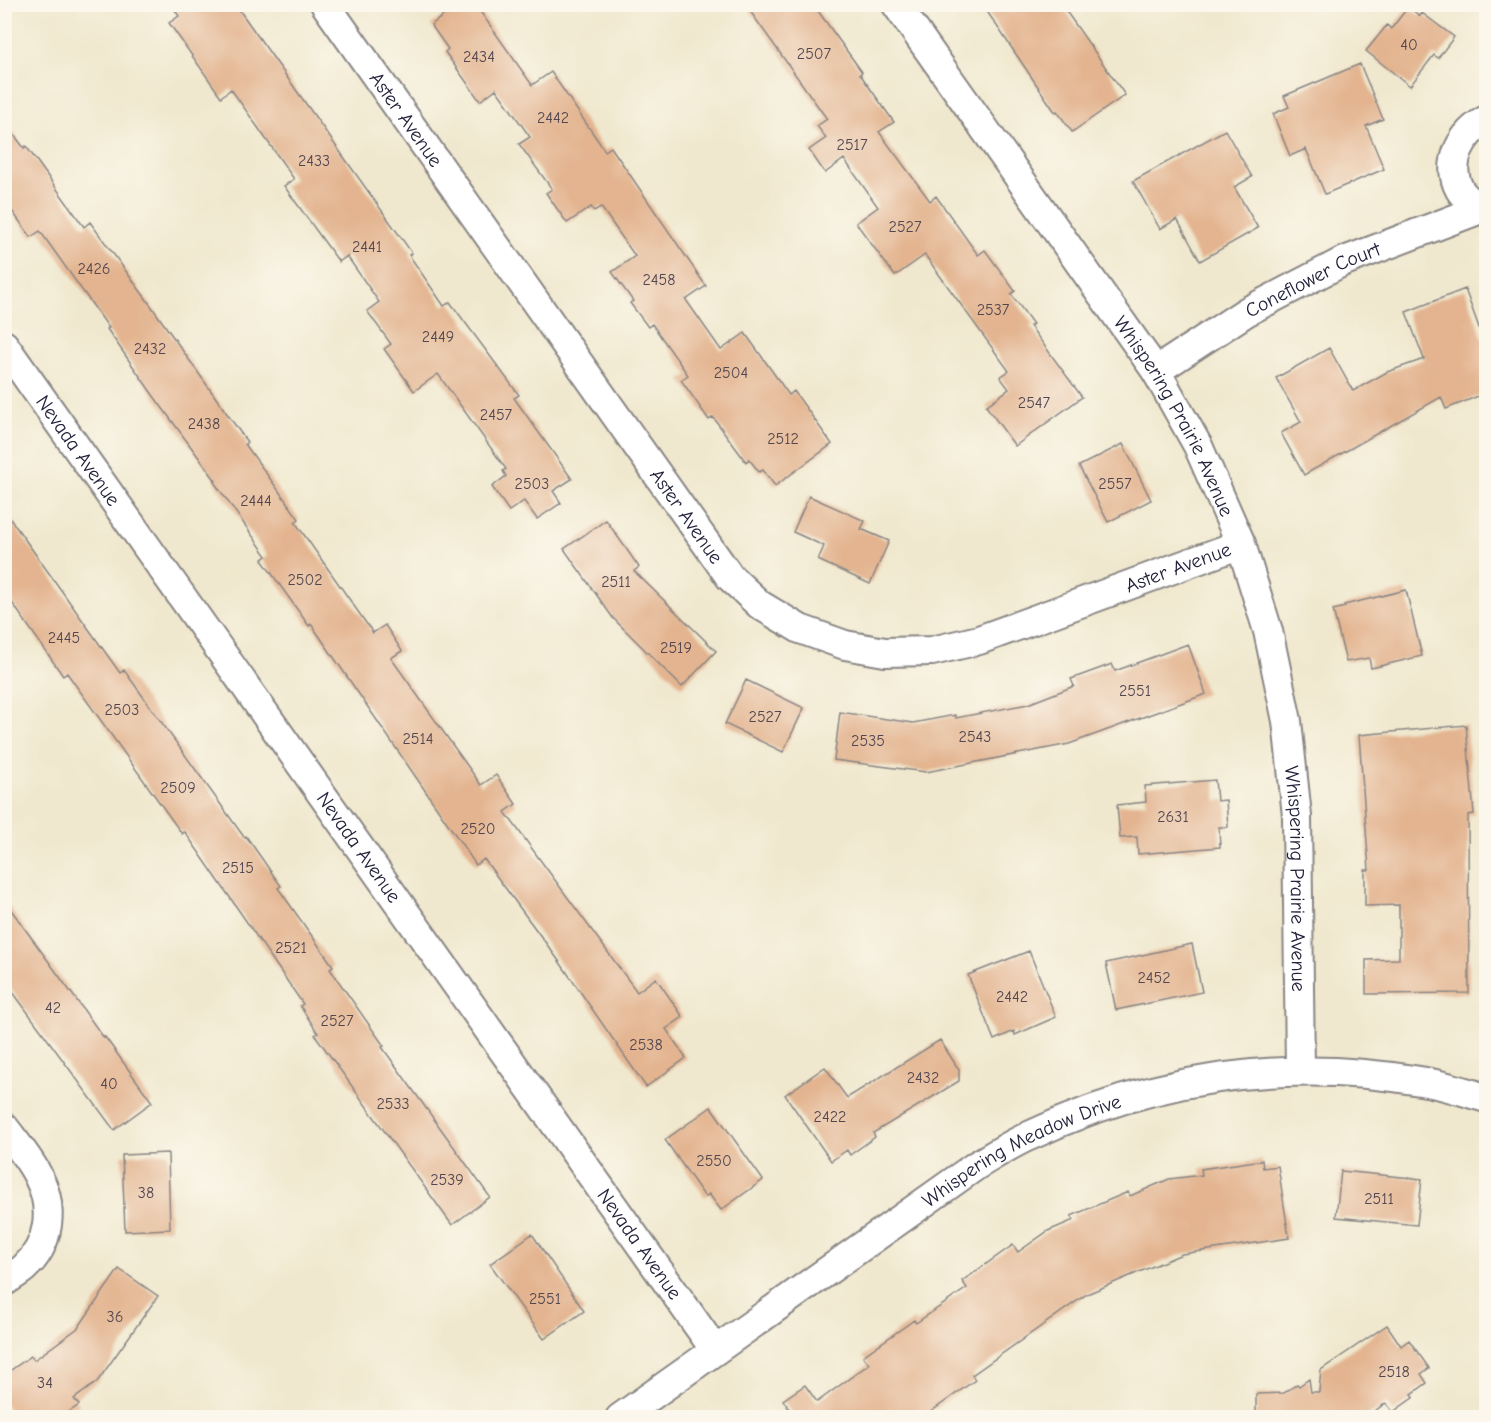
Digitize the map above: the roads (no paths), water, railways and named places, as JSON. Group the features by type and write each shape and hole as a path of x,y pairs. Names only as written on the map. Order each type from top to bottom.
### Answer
{"street":[{"name":"Aster Avenue","path":"325,4 730,577 760,605 800,629 845,645 885,652 932,651 979,640 1241,544"},
{"name":"Whispering Prairie Avenue","path":"896,4 1156,372 1198,446 1241,544 1268,631 1287,721 1297,816 1300,1070"},
{"name":"Coneflower Court","path":"1483,208 1460,191 1452,167 1469,131 1486,120"},
{"name":"Coneflower Court","path":"1156,372 1246,312 1342,262 1483,208"},
{"name":"Nevada Avenue","path":"4,345 715,1350"},
{"name":"Whispering Meadow Drive","path":"620,1418 977,1165 1028,1136 1101,1106 1158,1088 1218,1077 1300,1070 1361,1073 1412,1080 1486,1098"},
{"path":"4,1127 39,1176 48,1200 48,1226 38,1251 24,1268 4,1282"}]}
